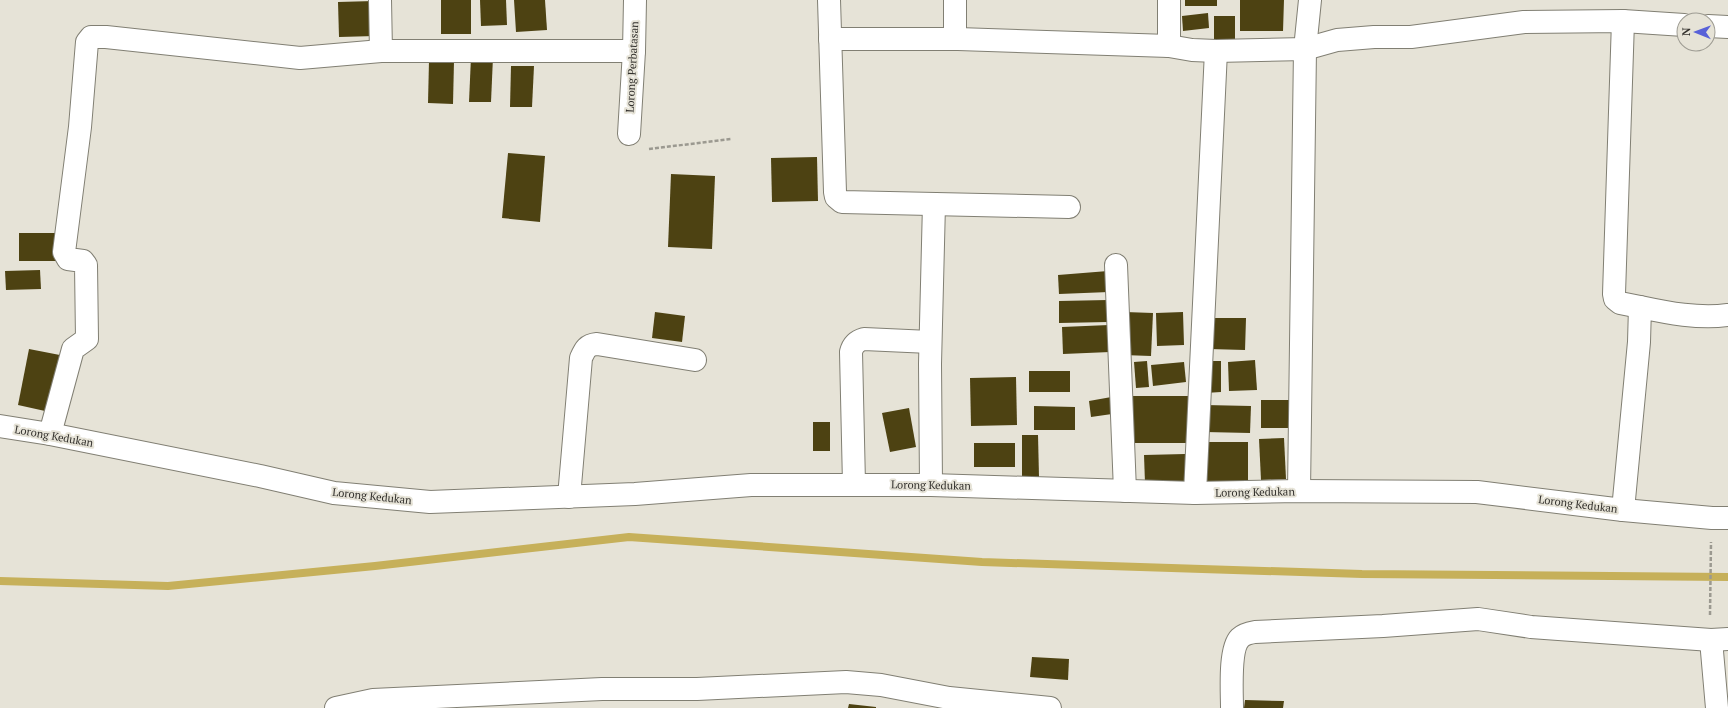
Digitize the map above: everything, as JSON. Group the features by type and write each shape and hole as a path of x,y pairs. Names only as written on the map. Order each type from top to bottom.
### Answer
{"street":[{"path":"380,0 381,51"},
{"name":"Lorong Perbatasan","path":"629,134 634,52 635,0"},
{"path":"829,0 836,197 842,202 1069,207"},
{"path":"955,0 955,39"},
{"path":"1169,0 1169,46"},
{"path":"1299,491 1305,49 1310,0"},
{"path":"830,39 955,39 1169,46 1192,50 1216,51 1305,49 1337,40 1374,37 1411,37 1524,22 1623,21 1676,24"},
{"path":"1623,21 1614,294 1616,301 1640,307 1685,314 1713,316 1728,315"},
{"path":"1716,26 1728,27"},
{"path":"50,434 73,349 87,339 86,265 83,261 68,259 64,252 80,127 87,42 91,37 106,36 300,58 381,51 634,52"},
{"path":"1195,493 1216,51"},
{"path":"931,485 930,342 934,204"},
{"path":"1116,264 1124,491"},
{"path":"1623,510 1639,342 1640,307"},
{"path":"854,484 852,346 857,341 864,340 930,342"},
{"path":"569,497 581,358 584,350 592,344 597,344 695,360"},
{"name":"Lorong Kedukan","path":"0,426 50,434 334,492 430,502 635,494 751,485 854,484 1195,493 1299,491 1477,492 1623,510 1712,518 1728,518"},
{"path":"1232,708 1234,648 1240,638 1245,634 1255,632 1478,619 1531,627 1719,639 1717,708"},
{"path":"336,708 372,700 606,699 704,688 846,682 881,685 949,698 1050,708"}],"path":[{"path":"629,134 635,145 648,149 732,139"},
{"path":"1710,595 1711,545"}],"building":[{"path":"441,0 471,0 471,34 441,34"},
{"path":"480,0 506,0 507,25 481,26"},
{"path":"514,0 545,0 547,30 516,32"},
{"path":"1185,0 1217,0 1217,6 1185,6"},
{"path":"1240,0 1284,0 1283,31 1240,31"},
{"path":"374,1 375,36 339,37 338,2"},
{"path":"1208,13 1209,28 1183,31 1182,16"},
{"path":"1214,16 1235,16 1235,47 1214,47"},
{"path":"471,57 493,57 491,102 469,102"},
{"path":"429,61 454,61 453,104 428,103"},
{"path":"511,66 534,66 532,107 510,107"},
{"path":"508,153 545,156 540,222 502,218"},
{"path":"817,157 818,201 772,202 771,158"},
{"path":"671,174 715,176 712,249 668,247"},
{"path":"19,233 59,233 59,261 19,261"},
{"path":"40,270 41,289 6,290 5,271"},
{"path":"1108,271 1109,292 1059,294 1058,275"},
{"path":"1108,300 1108,322 1059,323 1059,301"},
{"path":"655,312 685,316 682,342 652,338"},
{"path":"1125,312 1153,313 1151,356 1123,355"},
{"path":"1183,312 1184,345 1157,346 1156,313"},
{"path":"1209,318 1246,318 1245,350 1209,349"},
{"path":"1109,325 1110,352 1063,354 1062,327"},
{"path":"29,349 65,356 54,413 18,405"},
{"path":"1255,360 1257,390 1229,391 1228,362"},
{"path":"1147,361 1149,387 1136,388 1134,362"},
{"path":"1205,361 1221,361 1221,392 1205,393"},
{"path":"1184,362 1186,382 1153,386 1151,365"},
{"path":"1029,371 1070,371 1070,392 1029,392"},
{"path":"1016,377 1017,425 971,426 970,378"},
{"path":"1117,396 1119,413 1091,417 1089,401"},
{"path":"1132,396 1188,396 1189,443 1132,443"},
{"path":"1261,400 1289,400 1289,428 1261,428"},
{"path":"1205,405 1251,406 1250,433 1205,432"},
{"path":"1034,406 1075,407 1075,430 1034,430"},
{"path":"909,408 916,447 890,452 882,413"},
{"path":"813,422 830,422 830,451 813,451"},
{"path":"1022,435 1038,435 1039,477 1022,477"},
{"path":"1284,438 1286,479 1261,480 1259,439"},
{"path":"1205,442 1248,442 1248,486 1205,485"},
{"path":"974,443 1015,443 1015,467 974,467"},
{"path":"1185,454 1186,482 1145,483 1144,455"},
{"path":"1032,657 1069,659 1068,680 1030,677"},
{"path":"1245,700 1284,701 1283,708 1244,708"},
{"path":"849,704 876,707 876,708 848,708"}],"waterway":[{"path":"0,581 168,586 375,566 629,537 982,562 1362,574 1728,577"}]}
